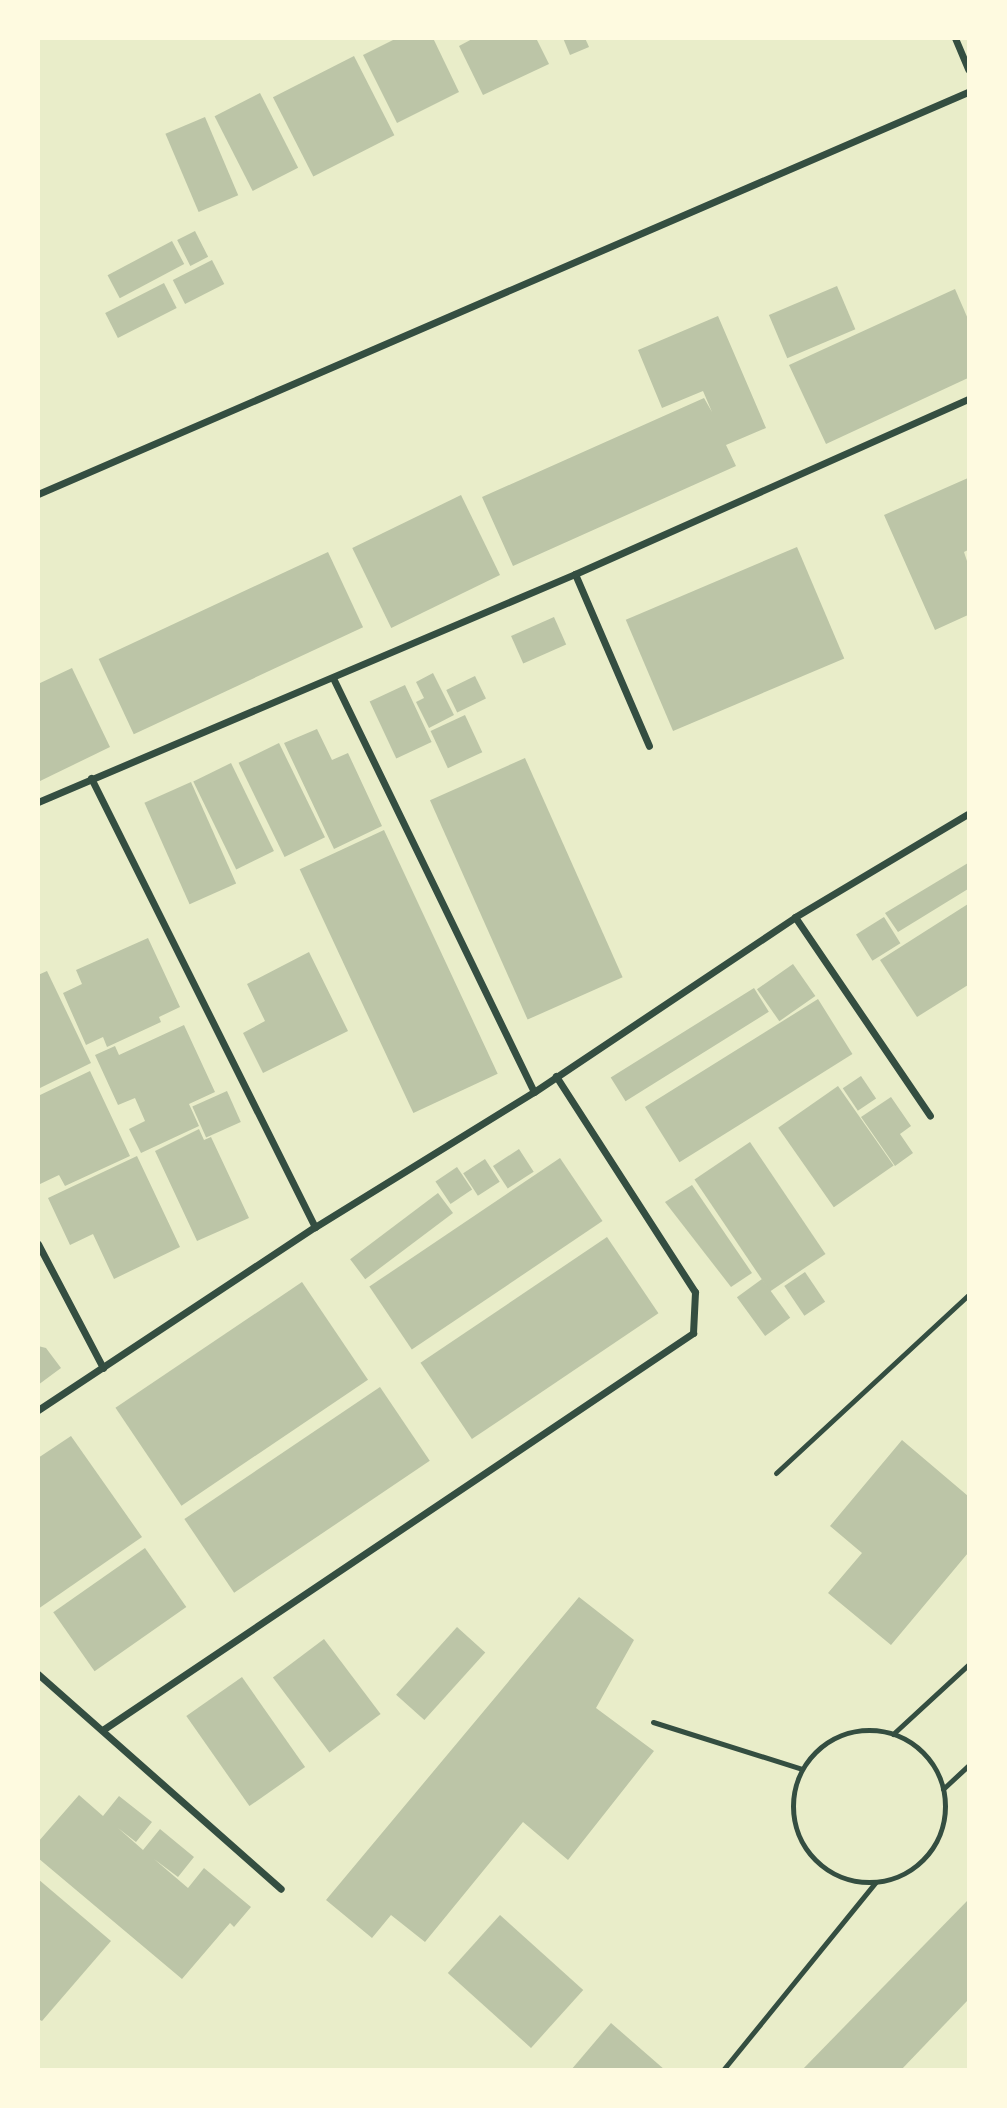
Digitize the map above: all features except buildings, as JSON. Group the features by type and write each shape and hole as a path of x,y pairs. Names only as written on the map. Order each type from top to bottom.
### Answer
{"street":[{"path":"955,38 968,69"},
{"path":"38,494 968,92"},
{"path":"38,802 575,574 968,399"},
{"path":"575,574 649,746"},
{"path":"333,678 534,1092"},
{"path":"91,778 316,1227"},
{"path":"38,1410 316,1227 534,1092 795,917 968,814"},
{"path":"795,917 930,1116"},
{"path":"104,1729 693,1333 695,1292 556,1076"},
{"path":"38,1244 103,1368"},
{"path":"38,1674 104,1729 281,1889"}],"lane":[{"path":"776,1473 968,1295"},
{"path":"893,1734 968,1665"},
{"path":"653,1722 802,1769"},
{"path":"867,1730 893,1734 916,1746 934,1765 943,1789 945,1815 937,1840 922,1861 901,1875 876,1882 853,1881 830,1872 812,1857 799,1838 793,1815 793,1792 802,1769 819,1749 841,1735 867,1730"},
{"path":"943,1789 968,1766"},
{"path":"723,2070 876,1882"}]}
